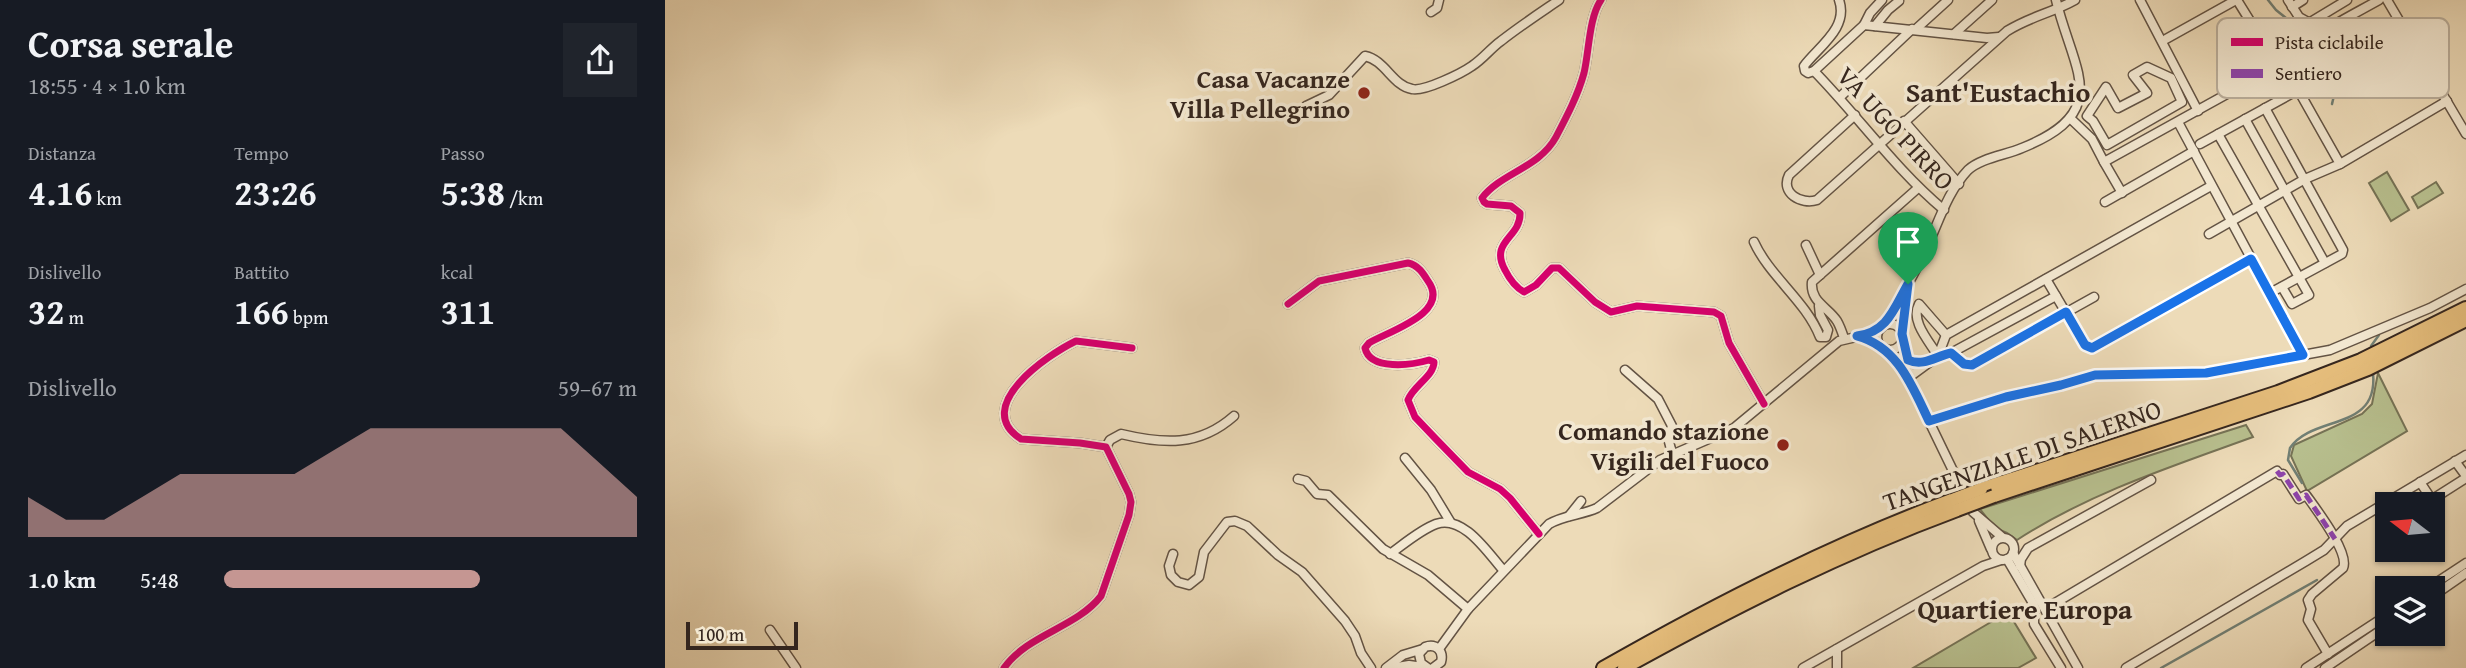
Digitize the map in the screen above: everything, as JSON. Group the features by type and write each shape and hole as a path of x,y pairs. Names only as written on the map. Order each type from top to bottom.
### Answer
{"highway":[{"name":"TANGENZIALE DI SALERNO","path":"1624,668 1725,612 1954,505 1981,489 2278,392 2361,360 2466,308"},
{"name":"TANGENZIALE DI SALERNO","path":"1603,668 1719,604 1808,559 1872,531 1954,505 1994,496 2309,392 2368,369 2466,320"}],"street":[{"path":"1431,12 1437,8 1440,0"},
{"path":"1306,106 1329,94 1365,56 1382,64 1406,88 1417,90 1437,83 1472,66 1499,42 1559,0"},
{"path":"1601,0 1595,13 1579,87 1555,139 1532,163 1489,190 1482,198 1487,204 1511,206 1520,213 1520,220 1500,251 1500,259 1512,283 1524,292 1536,285 1552,268 1559,268 1595,302 1611,312 1637,306 1714,312 1721,316 1729,343 1764,404"},
{"path":"1814,71 1808,73 1804,66 1829,41 1835,30 1840,15 1839,0"},
{"path":"1864,25 1870,13 1882,0"},
{"path":"1840,97 1948,0"},
{"path":"1954,34 1992,0"},
{"path":"1855,115 1789,175 1787,187 1792,195 1804,202 1817,200 1999,37 2028,18 2057,4 2075,0"},
{"path":"2140,0 2164,40 2198,111"},
{"path":"2164,40 2236,0 2248,18"},
{"path":"2301,18 2290,3 2303,0"},
{"path":"2317,18 2347,0"},
{"path":"2346,18 2379,0"},
{"path":"2387,0 2398,18"},
{"path":"1875,26 1899,1"},
{"path":"2057,4 2081,85 2080,101 2071,119 2062,128 2024,148 1969,169 1944,210 1908,284 1877,338 1908,379 1997,558 2028,548 2151,480"},
{"name":"VA UGO PIRRO","path":"1944,210 1918,188 1840,97 1814,71 1864,25 1999,37"},
{"path":"1974,36 1976,57"},
{"path":"2147,67 2171,78 2182,102 2107,145 2093,121 2087,116 2106,87 2118,108 2147,93 2133,75 2147,67"},
{"path":"2104,162 2221,98"},
{"path":"2105,202 2284,98"},
{"path":"2300,98 2340,164"},
{"path":"2445,98 2466,134"},
{"path":"2209,234 2305,179 2340,164 2447,101"},
{"path":"2265,108 2343,250 2342,254 2270,293"},
{"path":"2071,119 2092,139 2122,193"},
{"path":"2245,119 2325,263"},
{"path":"1904,121 1959,184"},
{"path":"2178,122 2197,147 2211,186 2303,355"},
{"path":"2218,134 2309,295 2292,304 2282,287"},
{"path":"1908,379 1935,358 1946,335 2211,186"},
{"path":"1754,242 1764,260 1813,320 1820,337 1826,337 1828,330 1811,288 1812,282 1918,188"},
{"path":"1806,245 1820,275"},
{"path":"2046,279 2085,345 2092,348 2251,259"},
{"path":"1288,304 1313,284 1326,279 1408,263 1418,268 1431,284 1432,300 1429,309 1416,320 1369,343 1366,353 1372,359 1388,364 1417,363 1429,359 1434,362 1432,370 1410,392 1408,400 1415,417 1468,472 1500,489 1510,498 1539,534"},
{"path":"1857,336 1883,347 1897,347 1902,335 1908,284"},
{"path":"1929,421 2006,397 2095,375 2206,373 2344,346 2466,289"},
{"path":"1908,360 1919,363 1951,353 2056,296"},
{"path":"1951,353 1964,364 1972,365 2094,297"},
{"path":"1935,358 1917,322 1920,304 1946,335"},
{"path":"1819,306 1838,322 1844,338"},
{"path":"1392,668 1409,665 1429,668 1441,662 1440,651 1450,631 1503,570 1554,521 1597,508 1672,453 1730,431 1844,338 1869,334 1891,324 1897,326 1908,360 1908,379"},
{"path":"1106,447 1021,439 1007,427 1006,407 1009,396 1026,375 1076,341 1132,348"},
{"path":"1625,370 1662,404 1672,426 1668,438 1672,453"},
{"path":"1106,447 1110,440 1121,434 1161,442 1181,441 1220,429 1234,416"},
{"path":"1004,668 1020,650 1082,613 1101,596 1131,502 1106,447"},
{"path":"2405,492 2466,455"},
{"path":"1405,458 1431,490 1451,523"},
{"path":"2443,492 2466,477 2455,461"},
{"path":"2045,609 2277,471 2280,475 2283,474 2299,499 2306,495 2345,559 2345,565 2308,600 2311,609 2308,620 2328,654"},
{"path":"1298,479 1305,481 1317,494 1328,495 1383,549 1428,575 1468,609"},
{"path":"2420,482 2424,492"},
{"path":"1569,516 1581,500"},
{"path":"2126,668 2306,561 2347,526 2375,511"},
{"path":"1978,518 2008,539 2008,554 2034,605 2034,624 2061,668"},
{"path":"1173,554 1171,575 1178,582 1189,584 1199,577 1204,552 1227,522 1235,521 1247,526 1286,562 1302,572 1334,607 1355,636 1361,653 1371,668"},
{"path":"1390,554 1437,523 1451,523 1478,541 1503,570"},
{"path":"1983,566 1994,541 2002,537"},
{"path":"2020,566 2028,548"},
{"path":"2008,554 2020,566 2078,668"},
{"path":"1804,668 1822,661 1837,649 2008,554"},
{"path":"2445,577 2466,563"},
{"path":"2445,588 2466,573"},
{"path":"2307,668 2375,623"},
{"path":"770,630 796,668"},
{"path":"1386,668 1403,655 1426,647 1450,631"},
{"path":"2325,668 2375,634"},
{"path":"1426,647 1440,651"},
{"path":"1426,647 1419,657 1429,668"},
{"path":"1837,649 1837,668"},
{"path":"1440,651 1447,668"},
{"path":"1822,661 1829,668"}],"green space":[{"path":"2387,172 2409,210 2391,221 2369,183"},
{"path":"2436,182 2443,193 2418,208 2412,197"},
{"path":"2378,373 2407,431 2307,491 2291,456 2294,445 2362,414 2372,404"},
{"path":"2246,425 2253,437 2102,494 2017,540 1995,528 1980,509"},
{"path":"2008,612 2036,658 2018,668 1913,668"}],"waterway":[{"path":"2268,0 2286,18"},
{"path":"2332,104 2334,98"},
{"path":"2371,346 2379,335"},
{"path":"2302,483 2288,460 2290,448 2300,437 2355,414 2366,405 2372,392 2373,373"},
{"path":"2161,668 2317,580"}],"marked path":[{"path":"2277,471 2280,475 2283,474 2299,499 2306,495 2335,539"}],"cycle path":[{"path":"1601,0 1592,25 1582,81 1556,137 1540,156 1499,182 1482,198 1487,204 1511,206 1520,213 1516,228 1501,252 1505,270 1513,283 1524,292 1536,285 1552,268 1559,268 1595,302 1611,312 1637,306 1714,312 1721,316 1729,343 1764,404"},
{"path":"1288,304 1319,281 1408,263 1417,267 1433,292 1431,302 1425,312 1415,320 1369,343 1365,348 1368,355 1392,365 1429,360 1434,362 1431,372 1408,400 1415,417 1468,472 1500,489 1510,498 1539,534"},
{"path":"1004,668 1026,647 1079,616 1101,596 1131,502 1106,447 1021,439 1008,426 1004,412 1009,398 1019,383 1033,370 1076,341 1132,348"}],"place":[{"name":"Casa Vacanze Villa Pellegrino","path":"1364,93"},
{"name":"Comando stazione Vigili del Fuoco","path":"1783,445"}],"district":[{"name":"Sant'Eustachio","path":"1998,91"},
{"name":"Quartiere Europa","path":"2025,608"}],"route":[{"path":"2251,259 2303,355 2206,373 2106,373 2006,397 1929,421 1908,379 1886,349 1857,336 1869,334 1884,326 1908,284 1902,334 1908,360 1919,363 1951,353 1964,364 1972,365 2066,312 2085,345 2092,348 2251,259"}]}
